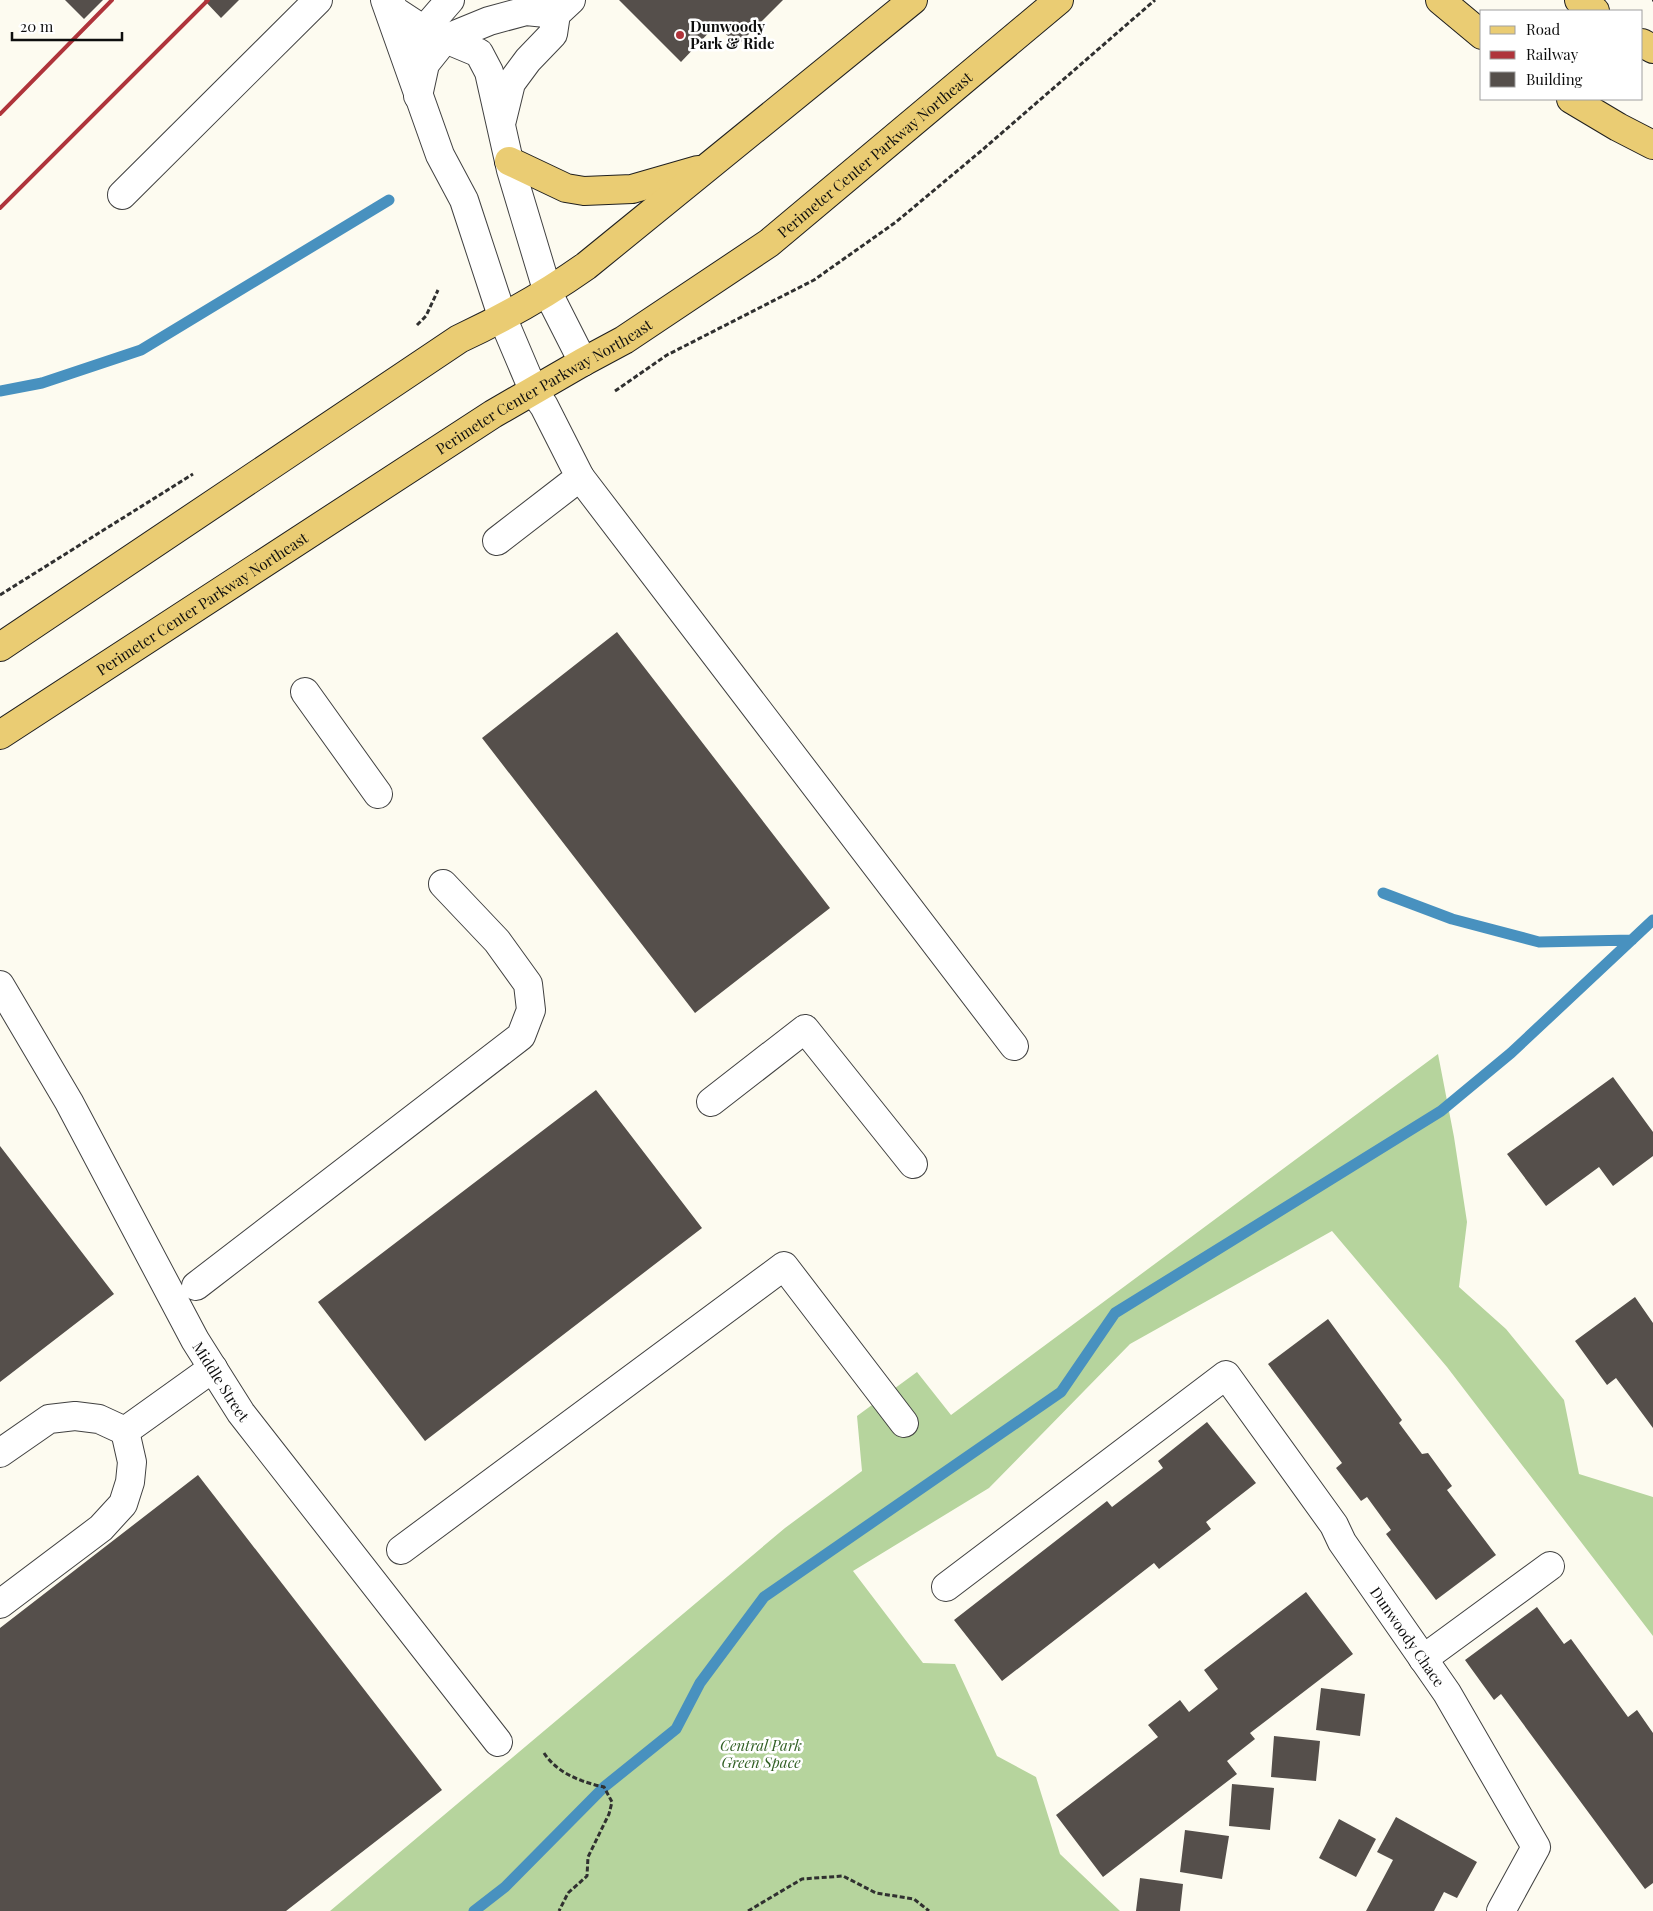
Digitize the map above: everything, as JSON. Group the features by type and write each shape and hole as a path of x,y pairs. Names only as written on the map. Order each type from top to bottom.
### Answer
{"main road":[{"path":"0,646 459,340 503,319 548,293 586,266 913,0"},
{"name":"Perimeter Center Parkway Northeast","path":"0,735 493,414 624,340 768,243 1059,0"},
{"path":"1440,0 1480,33"},
{"path":"1579,0 1594,10"},
{"path":"1573,100 1618,127 1653,144"},
{"path":"509,161 566,188 584,191 632,189 709,166"}],"street":[{"path":"122,195 318,0"},
{"path":"387,0 396,11 435,34 479,53 489,72 509,161 548,293 583,362"},
{"path":"387,0 406,62 440,155 464,200 503,319 534,392 544,406 580,477 1014,1046"},
{"path":"418,96 425,64 435,34 450,0"},
{"path":"406,62 435,34 526,11 564,7 553,34 528,60 511,83 501,124"},
{"path":"497,541 580,477"},
{"path":"305,692 378,794"},
{"path":"196,1286 521,1036 531,1010 528,984 497,940 443,884"},
{"name":"Middle Street","path":"0,985 69,1102 195,1340 242,1413 498,1742"},
{"path":"711,1102 805,1029 913,1164"},
{"path":"401,1550 784,1266 904,1423"},
{"path":"125,1431 213,1368"},
{"name":"Dunwoody Chace","path":"946,1587 1226,1375 1334,1525 1342,1542 1447,1693 1536,1847 1501,1911"},
{"path":"0,1452 49,1419 75,1416 99,1419 125,1431"},
{"path":"0,1604 101,1528 123,1504 130,1482 132,1462 125,1431"},
{"path":"1423,1659 1550,1566"}],"path":[{"path":"615,391 667,355 814,280 896,222 1155,0"},
{"path":"410,330 426,316 438,290"},
{"path":"0,595 197,472"},
{"path":"544,1753 550,1762 582,1782 604,1787 612,1802 609,1814 588,1857 587,1876 568,1893 559,1911"},
{"path":"748,1911 802,1879 842,1876 876,1893 914,1898 929,1911"}],"green space":[{"name":"Central Park Green Space","path":"1438,1054 1454,1137 1467,1222 1459,1287 1506,1329 1564,1400 1579,1474 1653,1497 1653,1636 1447,1367 1332,1231 1130,1344 989,1488 853,1571 923,1663 955,1664 997,1756 1036,1777 1060,1854 1120,1911 330,1911 785,1528 862,1471 857,1416 917,1372 951,1415"}],"building":[{"path":"65,0 103,0 84,19"},
{"path":"204,0 239,0 221,18"},
{"name":"Dunwoody Park & Ride","path":"619,0 783,0 738,45 716,25 681,62"},
{"path":"617,632 830,908 695,1013 482,738"},
{"path":"1613,1077 1653,1132 1653,1156 1613,1186 1599,1167 1546,1206 1507,1154"},
{"path":"596,1090 702,1228 425,1441 318,1302"},
{"path":"0,1146 114,1294 0,1382"},
{"path":"1635,1297 1653,1323 1653,1428 1616,1378 1607,1385 1575,1341"},
{"path":"1328,1319 1402,1420 1399,1423 1422,1454 1428,1453 1452,1486 1447,1490 1496,1555 1436,1600 1386,1534 1391,1530 1367,1497 1361,1501 1336,1468 1342,1463 1268,1364"},
{"path":"1207,1422 1256,1483 1206,1522 1211,1529 1159,1569 1154,1563 1002,1681 954,1620 1107,1501 1112,1507 1163,1468 1158,1461"},
{"path":"198,1475 442,1790 286,1911 0,1911 0,1628"},
{"path":"1306,1592 1353,1654 1250,1733 1255,1739 1227,1761 1237,1774 1103,1877 1056,1815 1158,1737 1148,1725 1180,1700 1189,1712 1218,1689 1204,1670"},
{"path":"1537,1607 1564,1644 1571,1639 1628,1717 1637,1710 1653,1733 1653,1883 1645,1889 1501,1694 1494,1700 1465,1660"},
{"path":"1321,1688 1365,1694 1360,1736 1316,1730"},
{"path":"1274,1736 1320,1741 1316,1781 1271,1777"},
{"path":"1232,1784 1274,1788 1270,1830 1229,1826"},
{"path":"1396,1817 1477,1862 1457,1898 1444,1892 1434,1911 1366,1911 1393,1860 1377,1852"},
{"path":"1339,1819 1376,1839 1356,1877 1319,1858"},
{"path":"1185,1830 1229,1836 1222,1879 1180,1872"},
{"path":"1140,1878 1183,1884 1180,1911 1136,1911"}],"waterway":[{"path":"0,391 42,383 141,350 389,200"},
{"path":"1383,893 1452,919 1539,942 1632,940"},
{"path":"474,1911 505,1887 604,1787 676,1729 700,1683 764,1597 1061,1392 1115,1313 1441,1111 1511,1053 1653,920"}],"railway":[{"path":"0,114 112,0"},
{"path":"0,208 208,0"}],"place":[{"name":"Dunwoody Park & Ride","path":"680,35"}]}
